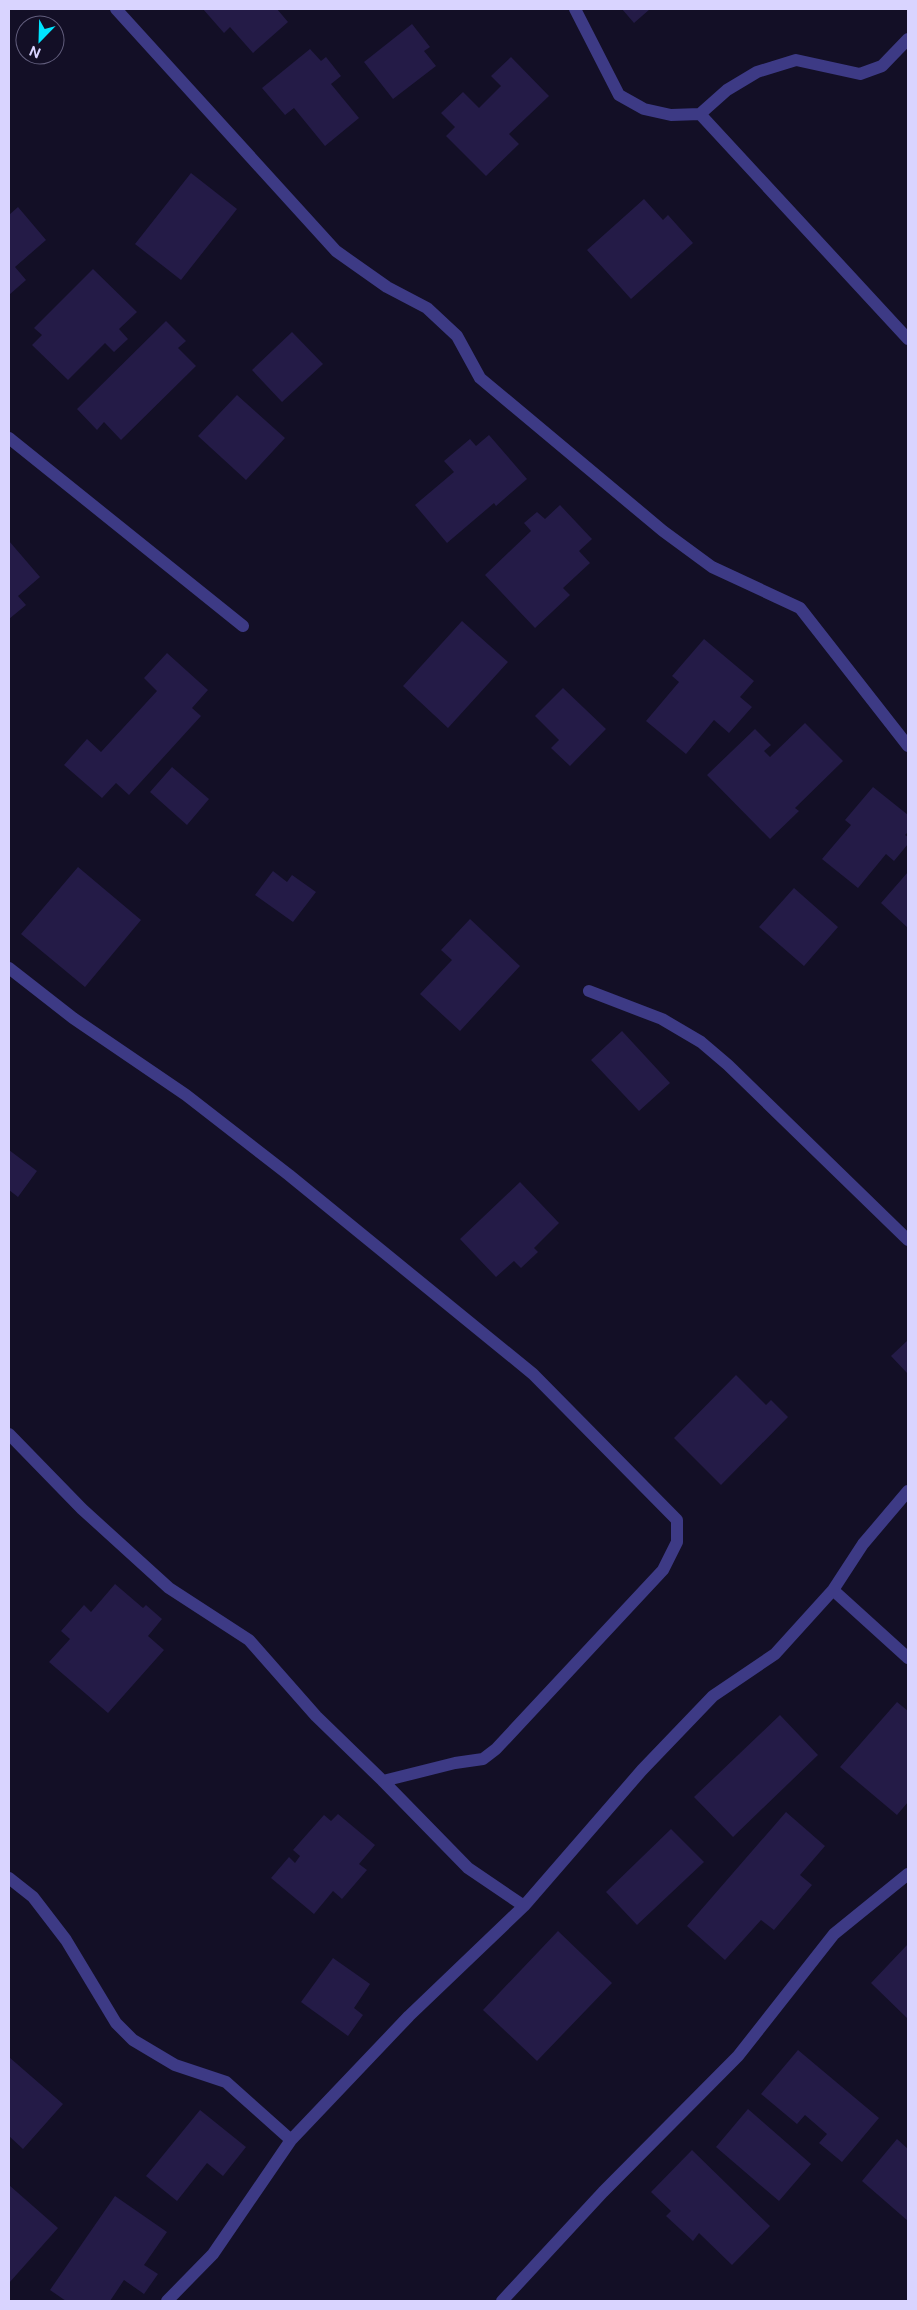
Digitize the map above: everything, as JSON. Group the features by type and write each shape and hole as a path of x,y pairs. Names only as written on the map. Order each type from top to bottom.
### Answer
{"street":[{"path":"116,9 336,251 387,287 427,308 457,336 480,378 663,531 712,567 800,608 908,746"},
{"path":"575,9 620,95 644,109 670,115 700,114 727,90 757,72 796,60 840,72 860,74 882,66 908,38"},
{"path":"700,114 908,339"},
{"path":"9,438 243,626"},
{"path":"9,968 73,1018 186,1096 275,1164 533,1374 677,1520 677,1542 663,1570 496,1750 483,1759 455,1763 383,1781"},
{"path":"589,991 662,1019 701,1042 755,1090 908,1240"},
{"path":"9,1434 82,1509 169,1588 249,1640 316,1716 468,1868 524,1906"},
{"path":"167,2301 213,2254 291,2140 409,2016 524,1906 642,1770 713,1696 775,1654 833,1590 863,1544 908,1491"},
{"path":"833,1590 908,1658"},
{"path":"502,2301 602,2192 738,2056 834,1934 908,1876"},
{"path":"9,1878 33,1897 66,1940 116,2023 133,2040 175,2065 226,2082 291,2140"}],"building":[{"path":"203,9 277,9 288,22 253,53 230,27 224,33"},
{"path":"622,9 650,9 634,23"},
{"path":"412,24 430,47 424,51 436,66 393,99 364,62"},
{"path":"310,49 321,61 326,57 341,76 331,84 359,118 325,146 294,108 285,115 262,88"},
{"path":"511,57 549,96 509,134 519,144 486,176 446,136 455,127 441,113 463,92 479,108 501,86 491,76"},
{"path":"191,173 237,209 181,280 135,244"},
{"path":"644,199 663,220 668,215 693,243 631,299 587,250"},
{"path":"18,207 46,240 15,267 26,280 9,295 9,215"},
{"path":"93,269 137,312 119,329 128,339 114,352 105,343 68,380 32,345 42,335 34,328"},
{"path":"166,321 186,341 178,348 196,366 121,440 104,422 97,430 77,409"},
{"path":"292,332 323,364 282,402 252,370"},
{"path":"237,395 285,438 246,480 198,436"},
{"path":"489,435 527,479 496,506 494,503 447,543 415,505 454,472 444,461 470,439 476,446"},
{"path":"560,505 592,539 579,551 590,563 563,588 570,595 535,628 485,575 531,531 524,523 537,512 545,519"},
{"path":"9,541 40,577 18,596 26,605 9,619"},
{"path":"462,621 508,662 448,728 403,686"},
{"path":"704,639 754,681 740,697 752,707 729,733 714,720 686,754 646,721 679,682 672,676"},
{"path":"167,653 208,690 192,708 201,716 129,795 116,783 102,798 64,765 87,739 101,752 157,691 144,678"},
{"path":"563,688 606,729 570,766 551,748 559,740 535,716"},
{"path":"805,723 843,761 795,808 799,811 770,839 707,775 755,729 771,745 764,751 770,757"},
{"path":"172,767 209,799 187,825 150,792"},
{"path":"873,787 908,815 908,832 905,835 908,837 908,844 894,861 886,854 858,888 822,859 851,825 845,820"},
{"path":"78,867 141,920 85,987 21,934"},
{"path":"273,871 287,882 292,875 316,892 293,922 255,895"},
{"path":"908,872 908,928 881,903"},
{"path":"794,888 838,927 804,966 759,927"},
{"path":"470,919 520,966 460,1031 420,994 452,960 441,950"},
{"path":"622,1031 670,1083 639,1111 591,1060"},
{"path":"9,1150 37,1171 18,1197 9,1190"},
{"path":"520,1182 559,1223 534,1248 538,1252 521,1268 514,1261 496,1277 460,1239"},
{"path":"908,1340 908,1374 891,1356"},
{"path":"736,1375 766,1405 771,1400 788,1417 721,1485 674,1438"},
{"path":"115,1584 143,1608 146,1605 162,1619 148,1636 164,1650 108,1713 49,1662 70,1639 61,1631 84,1605 91,1612"},
{"path":"897,1702 908,1711 908,1802 897,1815 840,1767"},
{"path":"780,1715 818,1755 733,1837 694,1797"},
{"path":"786,1812 825,1846 800,1875 812,1885 774,1930 761,1920 725,1960 687,1926"},
{"path":"338,1814 375,1845 359,1864 367,1870 342,1899 333,1891 314,1914 271,1878 289,1857 295,1863 300,1856 293,1850 324,1815 331,1821"},
{"path":"671,1829 704,1862 637,1925 606,1892"},
{"path":"558,1931 612,1983 537,2061 483,2010"},
{"path":"908,1944 908,2019 871,1983"},
{"path":"333,1958 370,1984 354,2008 363,2015 348,2036 301,2002"},
{"path":"798,2050 879,2118 842,2162 819,2143 827,2134 805,2115 797,2124 761,2094"},
{"path":"9,2057 63,2104 23,2149 9,2136"},
{"path":"748,2109 811,2164 779,2201 716,2147"},
{"path":"200,2110 246,2147 223,2176 207,2163 177,2201 146,2176"},
{"path":"897,2139 908,2149 908,2221 862,2181"},
{"path":"692,2150 770,2226 732,2265 699,2233 693,2241 666,2216 671,2211 651,2192"},
{"path":"9,2185 58,2228 9,2283"},
{"path":"115,2196 167,2232 144,2265 158,2274 144,2294 124,2280 110,2301 66,2301 50,2290"}]}
